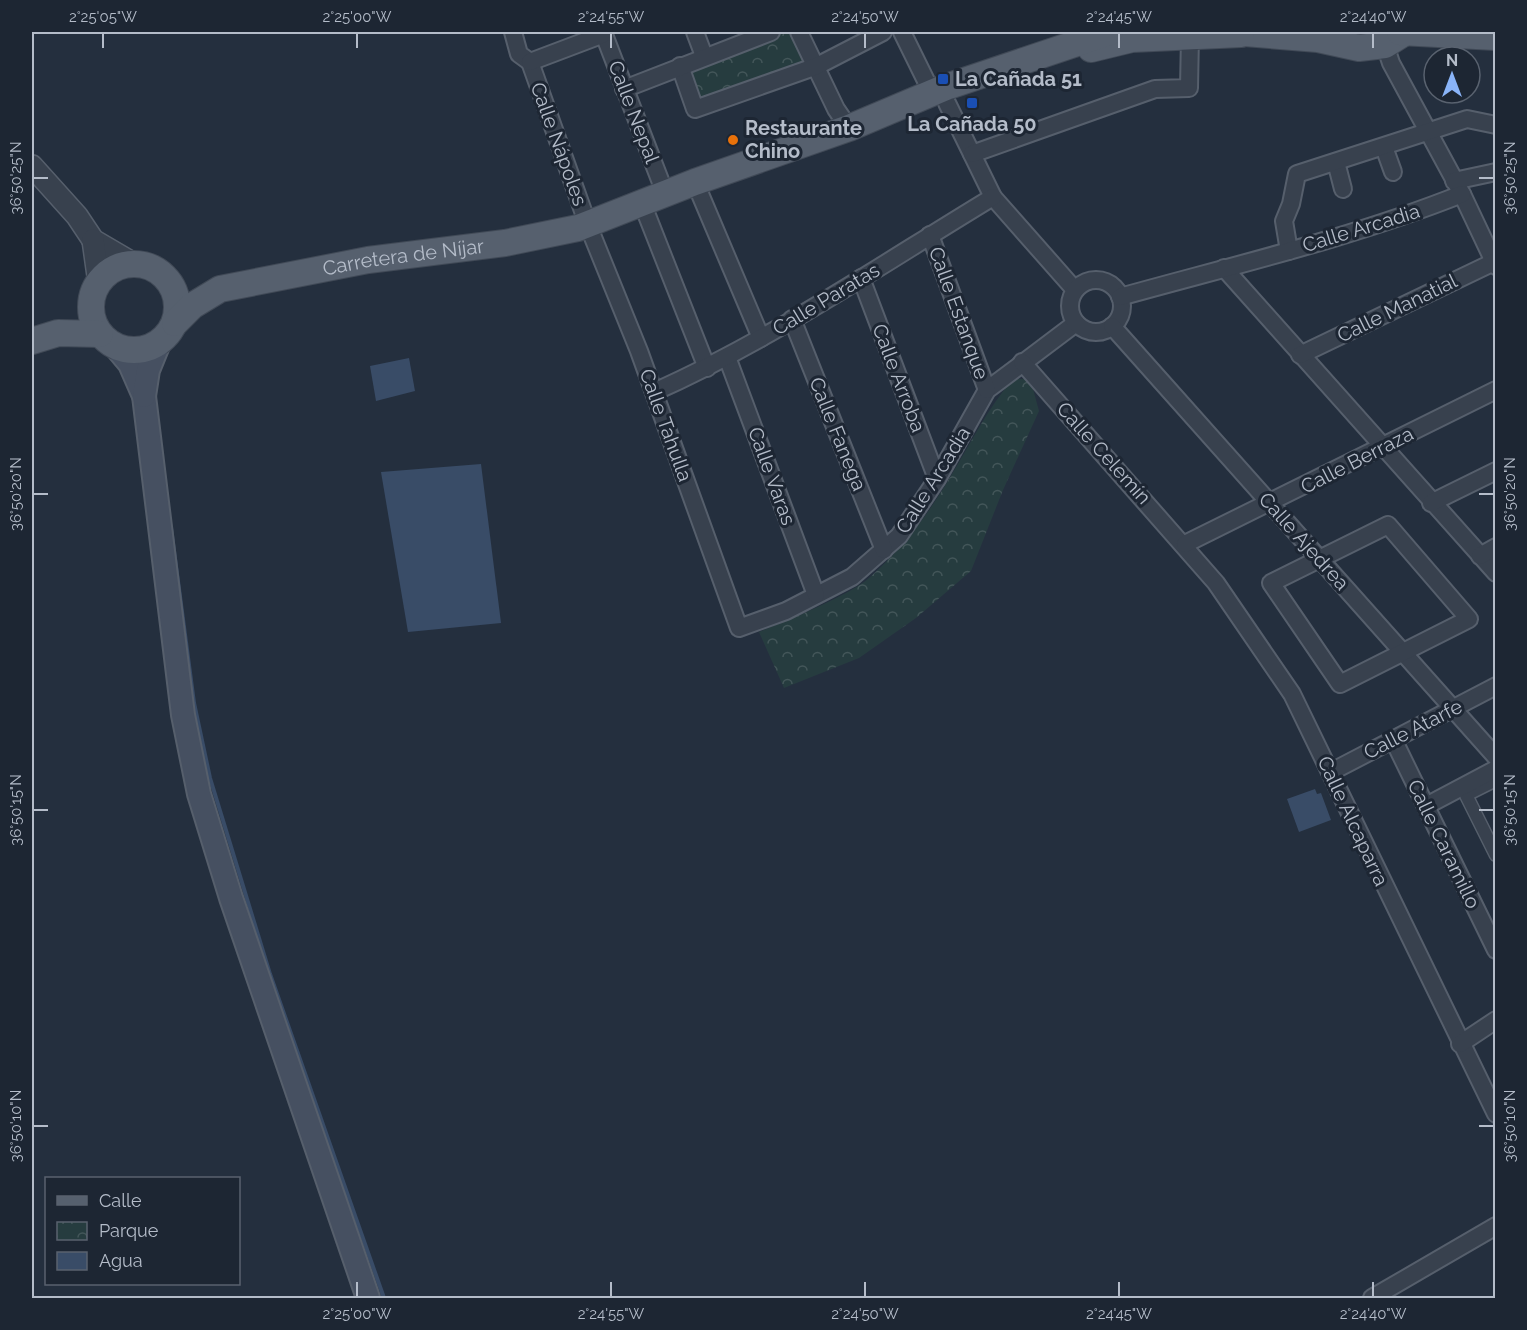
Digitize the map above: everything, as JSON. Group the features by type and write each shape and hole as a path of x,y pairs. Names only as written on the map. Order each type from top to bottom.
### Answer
{"main road":[{"name":"Carretera de Níjar","path":"168,281 220,289 368,260 545,236 588,225 610,223 700,194 1078,40 1110,32"},
{"name":"Carretera de Níjar","path":"588,225 609,214 849,128 1104,45 1132,39 1222,37 1237,33 1318,39 1403,35"},
{"path":"1403,35 1490,35"},
{"path":"58,333 114,269 134,264 147,266 168,281 177,301 167,333 148,370 144,396 183,715 199,794 231,898 368,1299"},
{"name":"Carretera de Níjar","path":"167,333 192,306 220,289"},
{"path":"95,292 93,319 130,364 144,396"},
{"path":"32,341 58,333 108,340 138,350 167,333"}],"street":[{"name":"Calle Nápoles","path":"513,32 519,54 530,62 588,225"},
{"path":"695,32 704,57"},
{"path":"624,89 771,32"},
{"path":"799,32 836,109 849,128"},
{"path":"681,66 694,109 817,66 883,32"},
{"path":"902,32 972,154 993,197 1075,290"},
{"path":"530,62 604,33"},
{"name":"Calle Nepal","path":"604,33 666,193"},
{"path":"1403,35 1391,63 1458,187 1495,264"},
{"path":"972,154 1155,89 1189,88 1190,36"},
{"path":"1289,251 1284,221 1291,204 1298,174 1467,119 1496,125"},
{"path":"1384,147 1393,172"},
{"path":"1336,162 1343,189"},
{"path":"32,166 77,216 93,240 134,264"},
{"name":"Calle Arcadia","path":"1120,297 1289,251 1415,213 1458,187 1496,172"},
{"path":"700,194 761,338"},
{"name":"Calle Paratas","path":"654,392 707,369 761,338 993,197"},
{"path":"646,213 707,369"},
{"name":"Calle Tahulla","path":"588,225 654,392 739,628"},
{"name":"Calle Estanque","path":"930,235 987,390"},
{"path":"93,240 95,292"},
{"name":"Calle Manatial","path":"1300,355 1495,264"},
{"path":"1224,268 1431,503 1496,573"},
{"name":"Calle Arroba","path":"861,278 937,479"},
{"path":"1100,280 1116,289 1120,297 1121,313 1112,326 1097,332 1082,328 1076,323 1070,307 1075,290 1081,284 1100,280"},
{"name":"Calle Fanega","path":"792,319 884,550"},
{"name":"Calle Arcadia","path":"739,628 786,611 852,578 884,550 899,536 937,479 987,390 1076,323"},
{"name":"Calle Ajedrea","path":"1112,326 1496,757"},
{"name":"Calle Varas","path":"727,357 816,596"},
{"name":"Calle Celemín","path":"1023,362 1185,544"},
{"name":"Calle Berraza","path":"1185,544 1496,390"},
{"path":"1431,503 1496,471"},
{"path":"1388,525 1469,619 1340,684 1271,583 1320,557 1388,525"},
{"name":"Calle Alcaparra","path":"1185,544 1216,582 1292,694 1460,1044 1493,1104"},
{"path":"1480,556 1496,547"},
{"name":"Calle Atarfe","path":"1331,772 1496,686"},
{"name":"Calle Caramillo","path":"1393,739 1494,942"},
{"path":"1426,806 1496,769"},
{"path":"1496,780 1466,795 1496,855"},
{"path":"1460,1044 1496,1020"},
{"path":"1372,1299 1496,1226"}],"green space":[{"path":"771,32 799,32 817,66 695,109 680,66"},
{"path":"1013,379 1025,379 1033,389 1039,411 1003,490 971,571 916,618 859,658 784,688 759,632 847,592 860,585 881,567 903,544 932,506 987,415"}],"water":[{"path":"409,358 415,391 376,401 370,366"},
{"path":"481,464 501,623 408,632 381,472"},
{"path":"1315,789 1317,794 1321,793 1331,820 1299,832 1287,799"}],"waterway":[{"path":"171,528 194,703 210,778 270,974 384,1298"}],"place":[{"name":"La Cañada 51","path":"943,79"},
{"name":"La Cañada 50","path":"972,103"},
{"name":"Restaurante Chino","path":"733,140"}]}
